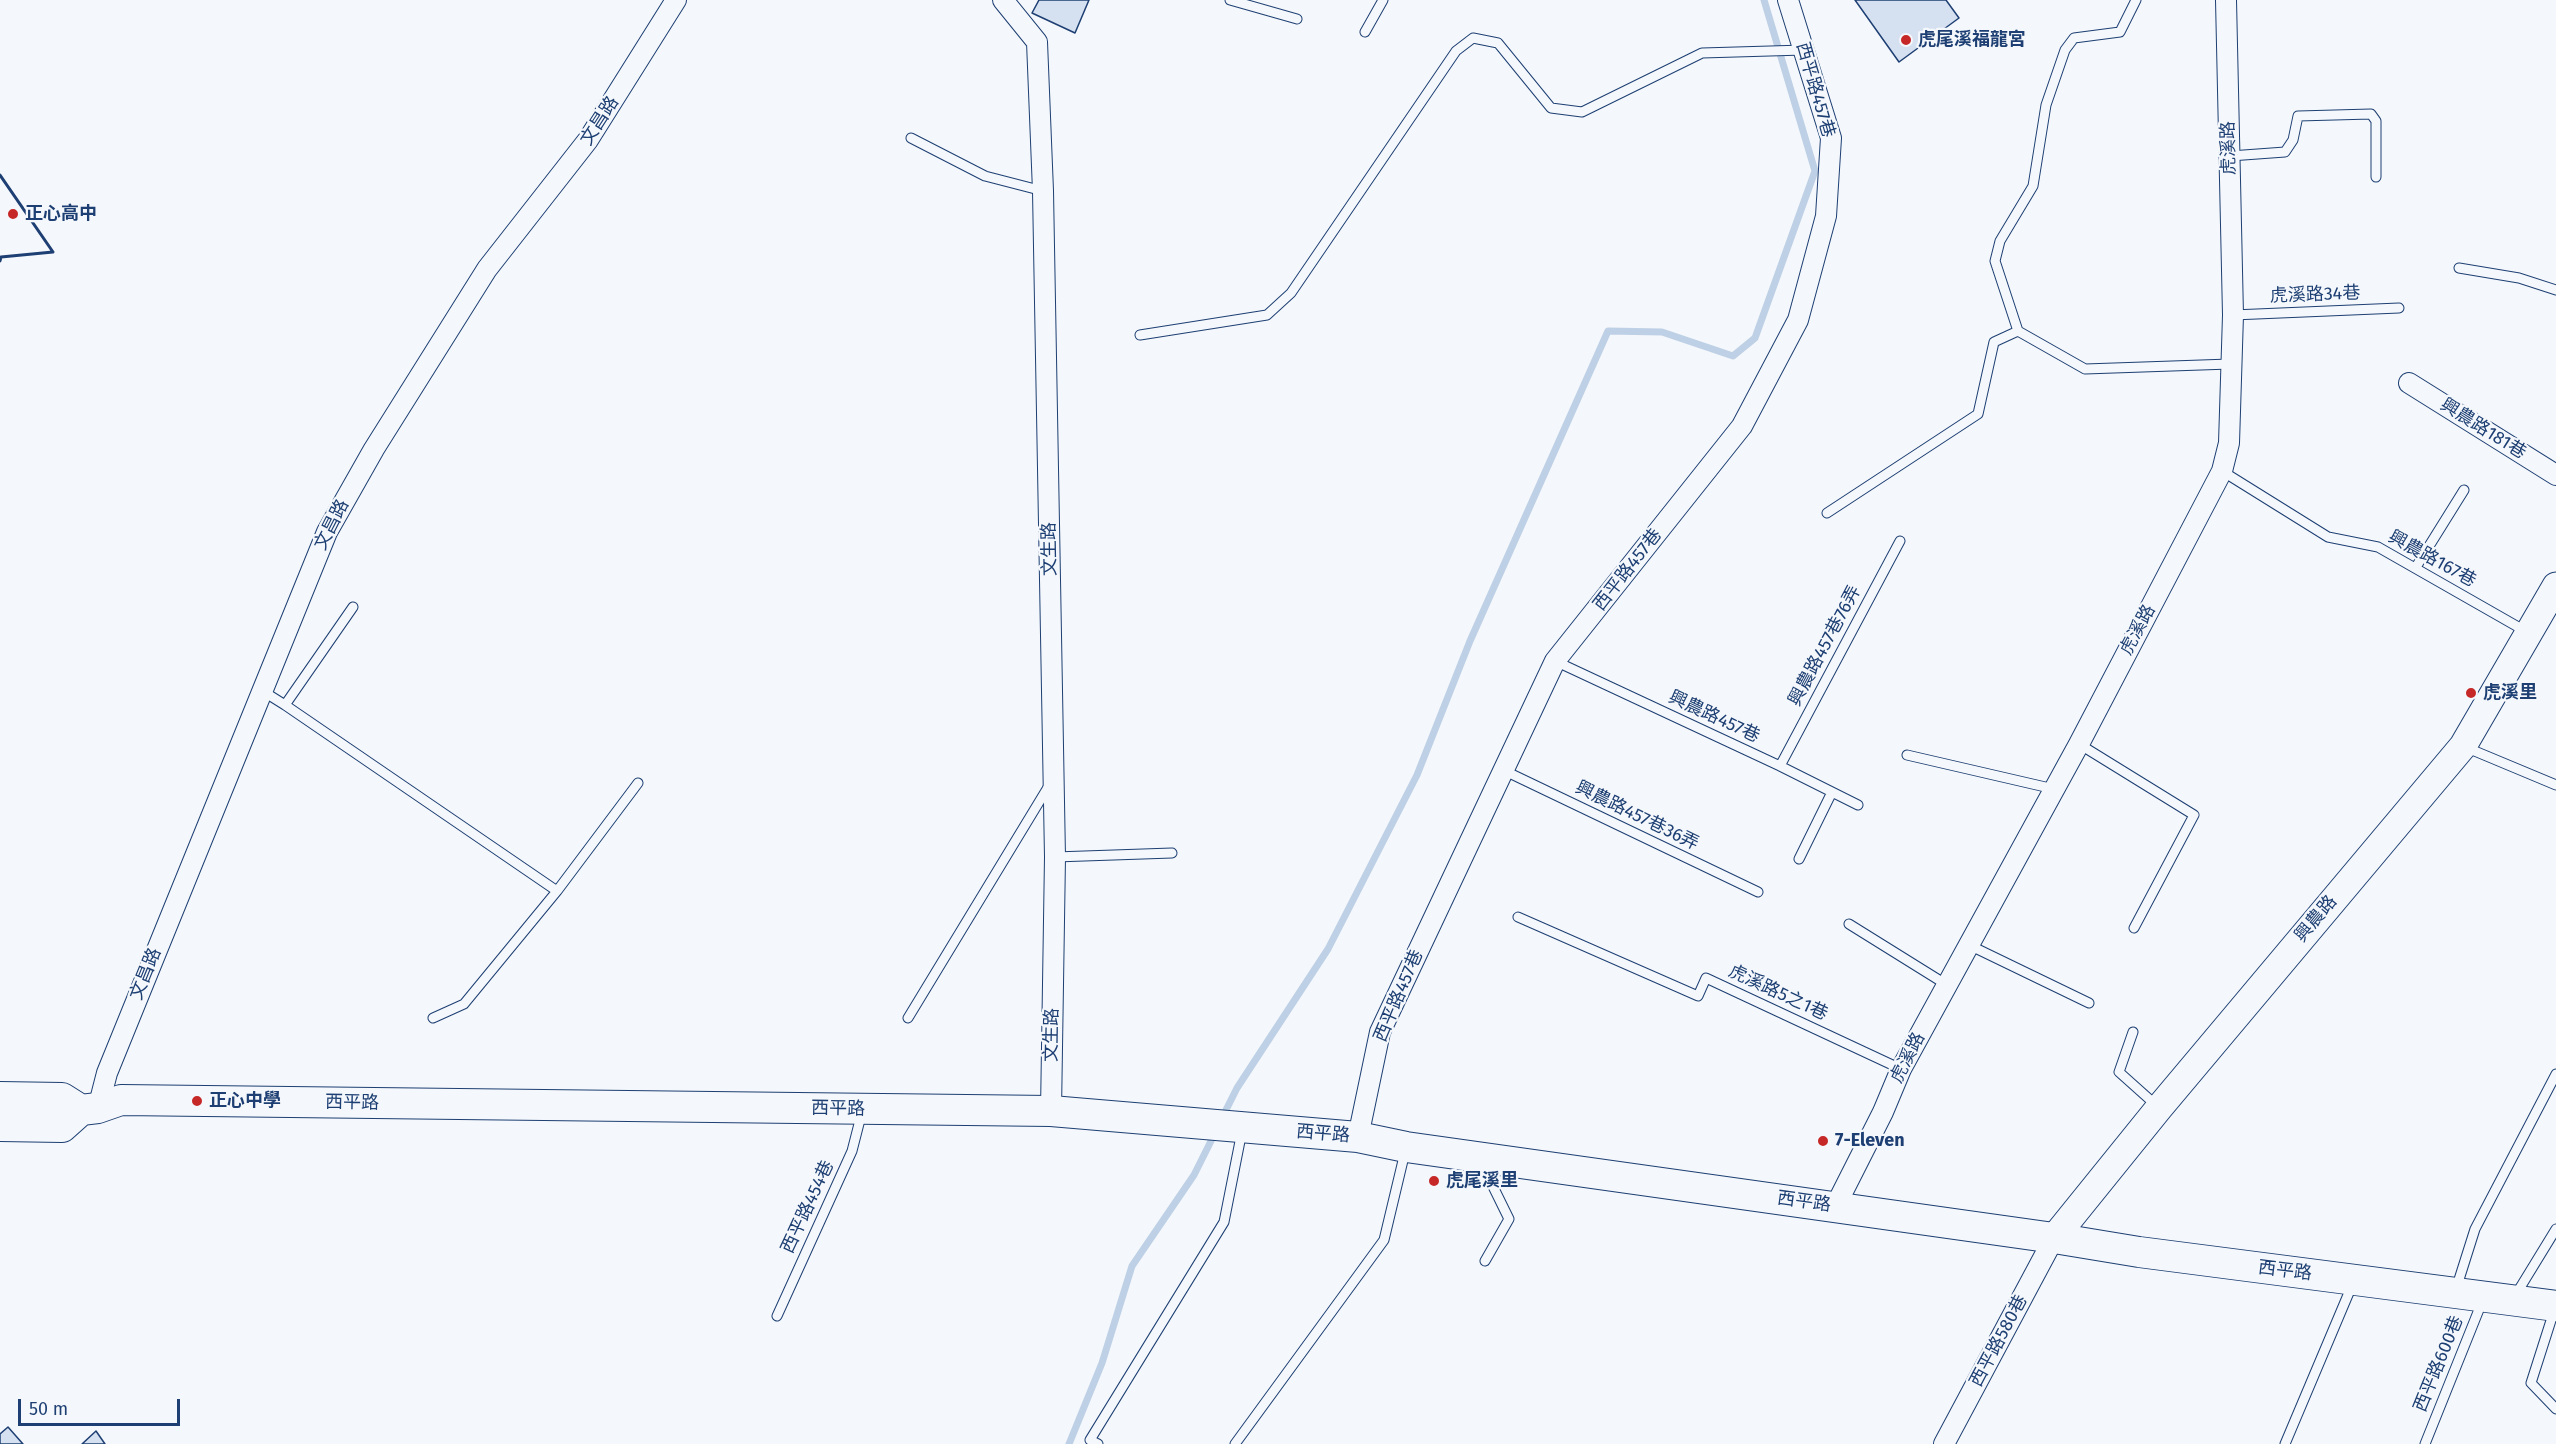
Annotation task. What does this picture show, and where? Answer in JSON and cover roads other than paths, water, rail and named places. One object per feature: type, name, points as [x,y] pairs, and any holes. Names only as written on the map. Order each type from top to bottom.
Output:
[{"type":"main road","points":[[0,1096],[62,1098],[89,1109]]},
{"type":"main road","name":"西平路","points":[[0,1126],[62,1127],[89,1109],[121,1100],[1051,1111],[1358,1137],[1406,1148],[2054,1238],[2139,1252],[2556,1306]]},
{"type":"street","name":"文昌路","points":[[89,1109],[106,1073],[327,532],[374,449],[487,270],[588,140],[676,0]]},
{"type":"street","name":"文生路","points":[[1003,0],[1037,42],[1043,191],[1054,777],[1051,1111]]},
{"type":"street","name":"西平路457巷","points":[[1358,1137],[1380,1032],[1555,661],[1742,426],[1798,320],[1826,216],[1831,138],[1788,0]]},
{"type":"street","name":"虎溪路","points":[[1835,1207],[1883,1112],[1901,1070],[2079,744],[2222,471],[2229,443],[2233,315],[2226,0]]},
{"type":"street","name":"興農路181巷","points":[[2409,383],[2556,475]]},
{"type":"street","name":"興農路","points":[[2054,1238],[2159,1108],[2463,746],[2550,602]]},
{"type":"street","name":"西平路580巷","points":[[1944,1444],[2054,1238]]},
{"type":"lane","points":[[1230,0],[1297,19]]},
{"type":"lane","points":[[1365,32],[1383,0]]},
{"type":"lane","points":[[2136,0],[2120,32],[2074,38],[2065,50],[2046,105],[2033,186],[2000,241],[1995,261],[2018,331],[2085,369],[2230,364]]},
{"type":"lane","points":[[1140,335],[1267,315],[1291,293],[1456,51],[1473,38],[1498,43],[1551,108],[1582,112],[1702,53],[1804,50]]},
{"type":"lane","points":[[2230,156],[2285,152],[2293,140],[2298,116],[2371,114],[2376,121],[2376,177]]},
{"type":"lane","points":[[912,138],[985,176],[1043,191]]},
{"type":"lane","points":[[2459,268],[2519,278],[2556,290]]},
{"type":"lane","name":"虎溪路34巷","points":[[2233,315],[2399,308]]},
{"type":"lane","points":[[1827,513],[1978,414],[1994,342],[2018,331]]},
{"type":"lane","name":"興農路167巷","points":[[2222,471],[2328,537],[2378,547],[2530,633]]},
{"type":"lane","points":[[2416,567],[2464,490]]},
{"type":"lane","name":"興農路457巷76弄","points":[[1780,766],[1900,541]]},
{"type":"lane","points":[[285,705],[353,607]]},
{"type":"lane","name":"興農路457巷","points":[[1555,661],[1858,805]]},
{"type":"lane","points":[[261,690],[557,891]]},
{"type":"lane","points":[[2079,744],[2194,815],[2134,928]]},
{"type":"lane","points":[[2463,746],[2556,785]]},
{"type":"lane","points":[[1907,755],[2054,789]]},
{"type":"lane","name":"興農路457巷36弄","points":[[1502,770],[1758,892]]},
{"type":"lane","points":[[908,1018],[1054,777]]},
{"type":"lane","points":[[433,1018],[464,1004],[557,891],[638,783]]},
{"type":"lane","points":[[1798,859],[1832,792]]},
{"type":"lane","points":[[1055,857],[1172,853]]},
{"type":"lane","name":"虎溪路5之1巷","points":[[1518,917],[1698,996],[1706,978],[1901,1070]]},
{"type":"lane","points":[[1849,924],[1947,986]]},
{"type":"lane","points":[[1969,945],[2089,1003]]},
{"type":"lane","points":[[2133,1032],[2119,1072],[2159,1108]]},
{"type":"lane","points":[[2454,1293],[2475,1230],[2556,1074]]},
{"type":"lane","name":"西平路454巷","points":[[777,1316],[852,1152],[862,1109]]},
{"type":"lane","points":[[1092,1443],[1224,1222],[1243,1126]]},
{"type":"lane","points":[[1235,1444],[1384,1240],[1406,1148]]},
{"type":"lane","points":[[1479,1158],[1509,1219],[1485,1261]]},
{"type":"lane","name":"西平路600巷","points":[[2425,1444],[2498,1299],[2556,1229]]},
{"type":"lane","points":[[2285,1444],[2354,1280]]},
{"type":"lane","points":[[2556,1306],[2531,1383],[2556,1409]]},
{"type":"waterway","points":[[1222,1118],[1237,1088],[1328,949],[1417,775],[1470,641],[1608,331],[1662,332],[1733,356],[1755,338],[1815,171],[1764,0]]},
{"type":"waterway","points":[[1069,1444],[1102,1363],[1132,1266],[1194,1175],[1215,1133]]},
{"type":"place","name":"虎尾溪福龍宮","points":[[1906,40]]},
{"type":"place","name":"正心高中","points":[[13,214]]},
{"type":"place","name":"虎溪里","points":[[2471,693]]},
{"type":"place","name":"正心中學","points":[[197,1101]]},
{"type":"place","name":"7-Eleven","points":[[1823,1141]]},
{"type":"place","name":"虎尾溪里","points":[[1434,1181]]}]
